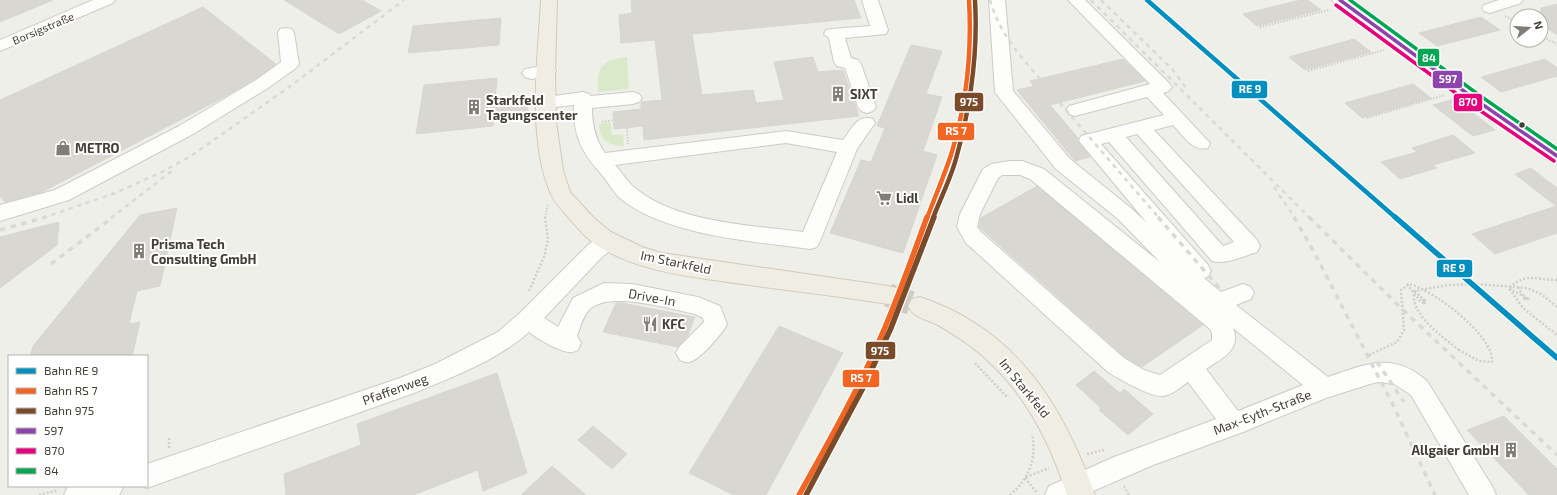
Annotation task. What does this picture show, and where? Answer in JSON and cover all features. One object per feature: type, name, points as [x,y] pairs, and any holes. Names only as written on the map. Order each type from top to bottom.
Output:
[{"type":"main road","name":"Im Starkfeld","points":[[549,0],[539,72],[546,102],[551,157],[561,193],[584,222],[608,241],[628,251],[662,262],[760,278],[888,295]]},
{"type":"main road","name":"Im Starkfeld","points":[[920,306],[952,322],[975,336],[1012,368],[1052,422],[1072,491]]},
{"type":"street","name":"Borsigstraße","points":[[0,46],[107,0]]},
{"type":"street","points":[[583,95],[585,135],[590,147],[628,194],[647,207],[668,216],[720,228],[810,241],[848,148],[867,115],[852,64],[843,62],[834,34],[880,30],[870,0]]},
{"type":"street","points":[[998,0],[1004,92],[1063,164],[1125,214],[1184,273],[1228,298]]},
{"type":"street","points":[[1075,110],[1163,87],[1076,0]]},
{"type":"street","points":[[1490,8],[1515,0]]},
{"type":"street","points":[[1338,4],[1557,156]]},
{"type":"street","points":[[0,213],[62,195],[186,130],[262,84],[290,64],[286,33]]},
{"type":"street","points":[[1150,90],[1201,143]]},
{"type":"street","points":[[546,102],[583,95],[633,98]]},
{"type":"street","points":[[1176,118],[1088,141],[1193,263],[1324,388]]},
{"type":"street","points":[[1141,127],[1250,246],[1193,263]]},
{"type":"street","points":[[1113,135],[1219,255]]},
{"type":"street","points":[[599,160],[786,137],[848,148]]},
{"type":"street","points":[[1010,168],[1022,168],[1037,174],[1218,322],[1223,329],[1225,336],[1223,345],[1191,367],[1163,386],[1137,378],[1116,366],[973,237],[968,227],[970,214],[990,174],[998,169],[1010,168]]},
{"type":"street","name":"Pfaffenweg","points":[[148,476],[312,419],[443,371],[506,339],[529,320],[596,250],[608,241]]},
{"type":"street","name":"Drive-In","points":[[529,320],[543,331],[566,342],[581,304],[604,292],[632,293],[698,306],[712,312],[716,324],[688,353]]},
{"type":"street","points":[[1191,367],[1234,424]]},
{"type":"street","name":"Max-Eyth-Straße","points":[[1072,491],[1324,388],[1377,372],[1398,374],[1409,379],[1419,388],[1483,495]]},
{"type":"street","points":[[77,495],[107,487]]},
{"type":"path","points":[[1260,27],[1338,4]]},
{"type":"path","points":[[1308,71],[1390,49]]},
{"type":"path","points":[[1367,118],[1463,90]]},
{"type":"path","points":[[526,294],[544,257],[548,240],[545,218],[548,204]]},
{"type":"path","points":[[1509,288],[1517,280],[1531,277],[1556,280]]},
{"type":"path","points":[[1368,355],[1397,342],[1404,330],[1401,290],[1408,284],[1416,284],[1455,311],[1469,324],[1486,342],[1493,355],[1492,362],[1479,361],[1459,350],[1440,334],[1425,320],[1412,302],[1415,291]]},
{"type":"path","points":[[1408,284],[1421,302],[1424,303],[1425,302],[1422,300],[1424,302],[1425,302],[1426,301],[1415,291]]},
{"type":"path","points":[[1415,291],[1448,285],[1476,284],[1528,288],[1541,294],[1557,307]]},
{"type":"path","points":[[1509,288],[1526,297],[1528,298],[1528,299],[1524,298],[1524,297],[1526,296],[1528,298],[1528,299],[1525,299],[1524,298],[1521,292],[1518,287]]},
{"type":"path","points":[[1509,288],[1512,296],[1538,321],[1557,335]]},
{"type":"path","points":[[970,358],[1010,400]]},
{"type":"path","points":[[1010,495],[1025,478],[1034,461],[1035,443],[1031,432]]},
{"type":"path","points":[[1025,478],[1038,495]]},
{"type":"green space","points":[[627,57],[629,89],[598,92],[598,76],[602,66],[612,60]]},
{"type":"green space","points":[[611,122],[612,135],[623,134],[624,146],[613,145],[603,138],[599,129],[599,124]]},
{"type":"building","points":[[0,0],[53,0],[0,22]]},
{"type":"building","points":[[284,0],[362,0],[381,11],[339,34]]},
{"type":"building","points":[[631,0],[854,0],[861,18],[692,34],[702,95],[753,90],[756,103],[784,100],[774,62],[813,57],[818,72],[843,70],[859,116],[644,140],[643,126],[614,129],[613,112],[641,109],[641,102],[662,100],[655,40],[621,43],[619,15],[632,13]]},
{"type":"building","points":[[1301,0],[1308,0],[1321,10],[1257,26],[1243,14]]},
{"type":"building","points":[[1557,4],[1557,35],[1549,30],[1549,8],[1541,8]]},
{"type":"building","name":"METRO","points":[[203,7],[276,64],[255,79],[224,97],[42,192],[5,202],[0,196],[0,100]]},
{"type":"building","points":[[1481,17],[1500,30],[1437,46],[1419,33]]},
{"type":"building","points":[[501,18],[499,45],[408,53],[413,26]]},
{"type":"building","points":[[1354,39],[1371,52],[1305,70],[1289,57]]},
{"type":"building","name":"Lidl","points":[[911,45],[942,51],[926,94],[942,97],[923,151],[937,155],[903,253],[830,233],[861,160],[871,162],[885,128],[877,126]]},
{"type":"building","points":[[1123,59],[1145,81],[1050,105],[1078,138],[1078,142],[1090,157],[1075,161],[1017,90],[1034,86],[1030,81]]},
{"type":"building","points":[[1545,59],[1557,68],[1557,76],[1501,92],[1481,77]]},
{"type":"building","name":"Starkfeld Tagungscenter","points":[[497,78],[495,100],[528,97],[527,114],[494,117],[493,126],[416,134],[424,85]]},
{"type":"building","points":[[1413,84],[1431,98],[1362,118],[1345,103]]},
{"type":"building","points":[[1455,99],[1495,130],[1473,136],[1433,105]]},
{"type":"building","points":[[1453,135],[1475,153],[1433,165],[1437,168],[1400,179],[1381,162],[1417,152],[1412,148]]},
{"type":"building","points":[[1531,168],[1557,188],[1557,233],[1495,254],[1472,234],[1556,206],[1515,174]]},
{"type":"building","points":[[1037,186],[1203,325],[1142,367],[1125,357],[979,227],[981,218]]},
{"type":"building","name":"Prisma Tech Consulting GmbH","points":[[177,208],[160,286],[137,291],[129,324],[140,322],[132,355],[30,355],[33,346],[140,215]]},
{"type":"building","points":[[59,222],[57,245],[0,288],[0,237]]},
{"type":"building","name":"KFC","points":[[616,303],[695,317],[688,335],[678,347],[603,332]]},
{"type":"building","points":[[779,326],[843,353],[766,495],[734,495],[689,473]]},
{"type":"building","points":[[1094,371],[1120,393],[1124,389],[1153,414],[1128,435],[1099,410],[1101,408],[1076,385]]},
{"type":"building","points":[[497,373],[527,473],[483,491],[478,470],[413,495],[286,495],[284,474],[361,445],[357,424]]},
{"type":"building","name":"Allgaier GmbH","points":[[1504,416],[1557,469],[1557,495],[1529,495],[1467,430]]},
{"type":"building","points":[[593,426],[627,454],[612,469],[578,440]]},
{"type":"building","points":[[552,466],[586,495],[521,495]]},
{"type":"tunnel","points":[[888,295],[920,306]]},
{"type":"railway","points":[[45,217],[115,193],[160,173],[191,156],[292,85],[404,0]]},
{"type":"railway","points":[[990,0],[1004,33],[1017,52],[1040,79]]},
{"type":"railway","points":[[1091,0],[1310,218]]},
{"type":"railway","points":[[1101,0],[1172,69],[1187,89]]},
{"type":"railway","points":[[1060,103],[1159,218]]},
{"type":"railway","points":[[111,218],[173,170]]},
{"type":"railway","points":[[1274,187],[1295,218]]},
{"type":"railway","points":[[0,230],[45,217]]},
{"type":"railway","points":[[51,264],[113,217]]},
{"type":"railway","points":[[1158,217],[1221,290]]},
{"type":"railway","points":[[1294,217],[1314,252],[1394,407],[1435,495]]},
{"type":"railway","points":[[1309,217],[1402,309],[1557,455]]},
{"type":"railway","points":[[1377,362],[1404,402]]},
{"type":"transit line","points":[[799,495],[824,451],[859,383],[886,325],[951,154],[966,88],[970,19],[969,0]]},
{"type":"transit line","points":[[1147,0],[1557,358]]},
{"type":"transit line","name":"597","points":[[1340,0],[1476,100],[1557,156]]},
{"type":"transit line","name":"84","points":[[1350,0],[1479,95],[1557,149]]},
{"type":"transit line","name":"870","points":[[1336,5],[1472,105],[1554,161]]},
{"type":"rail line","name":"975","points":[[806,495],[864,386],[891,328],[957,156],[972,89],[976,19],[975,0]]},
{"type":"place","name":"SIXT","points":[[838,94]]},
{"type":"place","name":"Starkfeld Tagungscenter","points":[[474,107]]},
{"type":"place","name":"METRO","points":[[63,148]]},
{"type":"place","name":"Lidl","points":[[884,198]]},
{"type":"place","name":"Prisma Tech Consulting GmbH","points":[[139,251]]},
{"type":"place","name":"KFC","points":[[650,324]]},
{"type":"place","name":"Allgaier GmbH","points":[[1511,450]]}]
